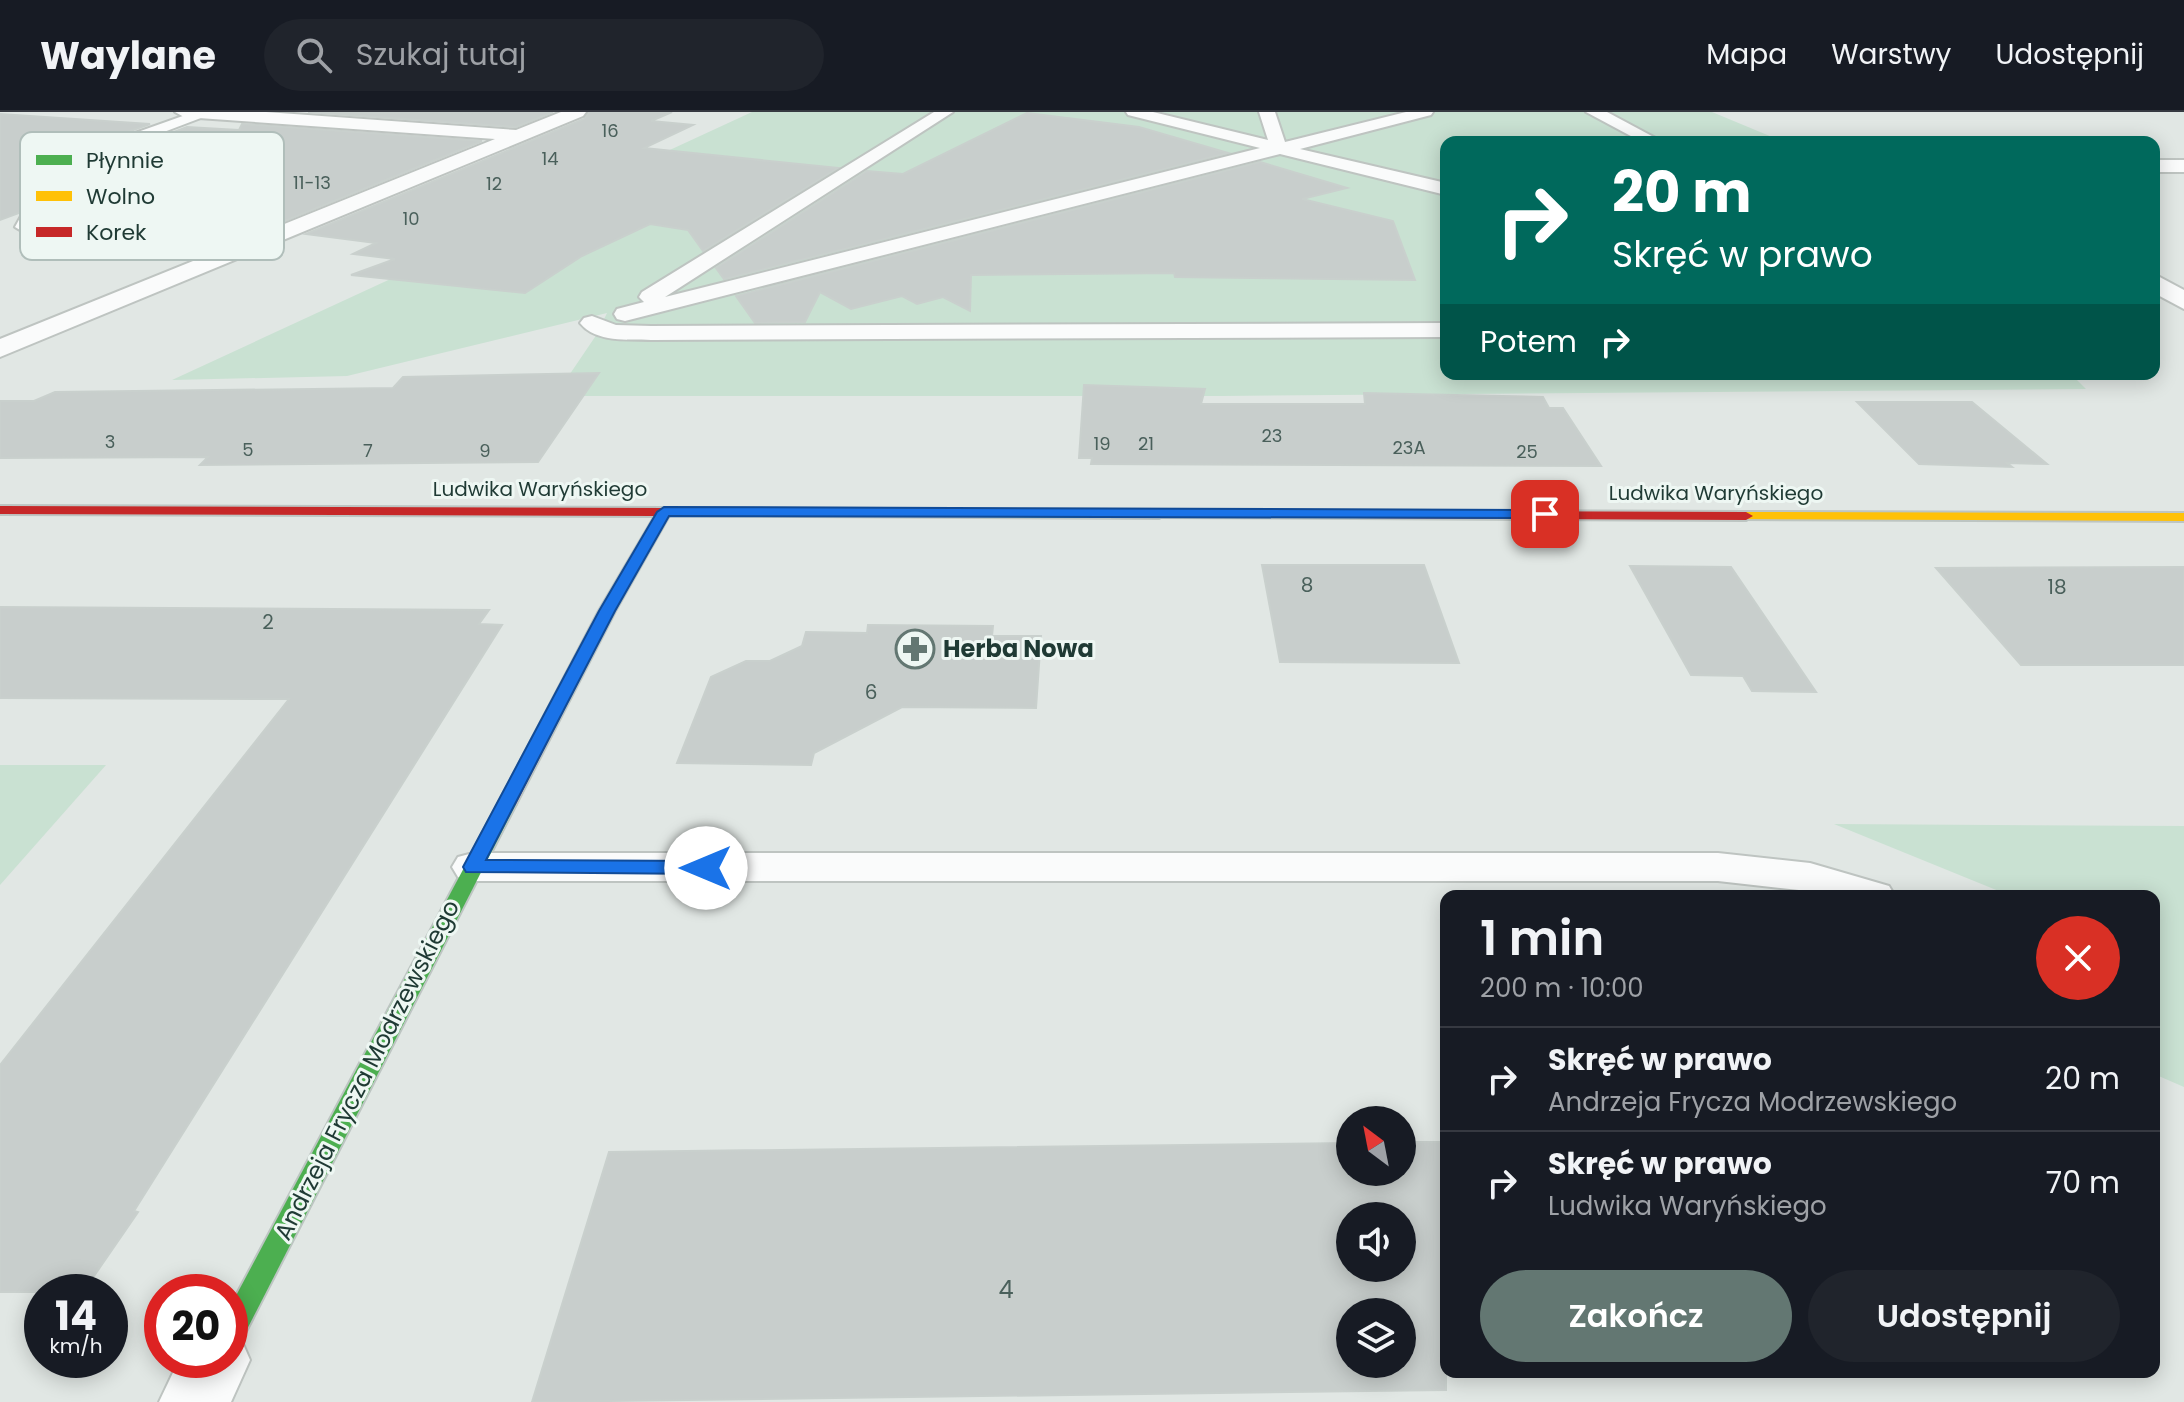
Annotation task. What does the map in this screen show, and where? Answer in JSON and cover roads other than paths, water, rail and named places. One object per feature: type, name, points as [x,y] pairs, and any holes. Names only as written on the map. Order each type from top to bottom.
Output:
[{"type":"street","points":[[184,112],[520,135]]},
{"type":"street","points":[[284,234],[577,112]]},
{"type":"street","points":[[2160,166],[2184,166]]},
{"type":"street","points":[[0,349],[220,260]]},
{"type":"street","points":[[2160,286],[2184,301]]},
{"type":"street","name":"Ludwika Waryńskiego","points":[[0,510],[2184,517]]},
{"type":"street","name":"Andrzeja Frycza Modrzewskiego","points":[[248,1299],[607,611],[664,512]]},
{"type":"street","points":[[194,1402],[207,1378]]},
{"type":"lane","points":[[945,112],[773,217],[625,314],[1425,112]]},
{"type":"lane","points":[[1134,112],[1440,188]]},
{"type":"lane","points":[[1267,112],[1279,148]]},
{"type":"lane","points":[[1594,112],[1643,136]]},
{"type":"lane","points":[[153,132],[206,113]]},
{"type":"lane","points":[[592,323],[612,332],[651,333],[1440,330]]},
{"type":"lane","points":[[473,867],[1718,867],[1810,877],[1854,890]]},
{"type":"place","name":"Herba Nowa","points":[[915,649]]}]
